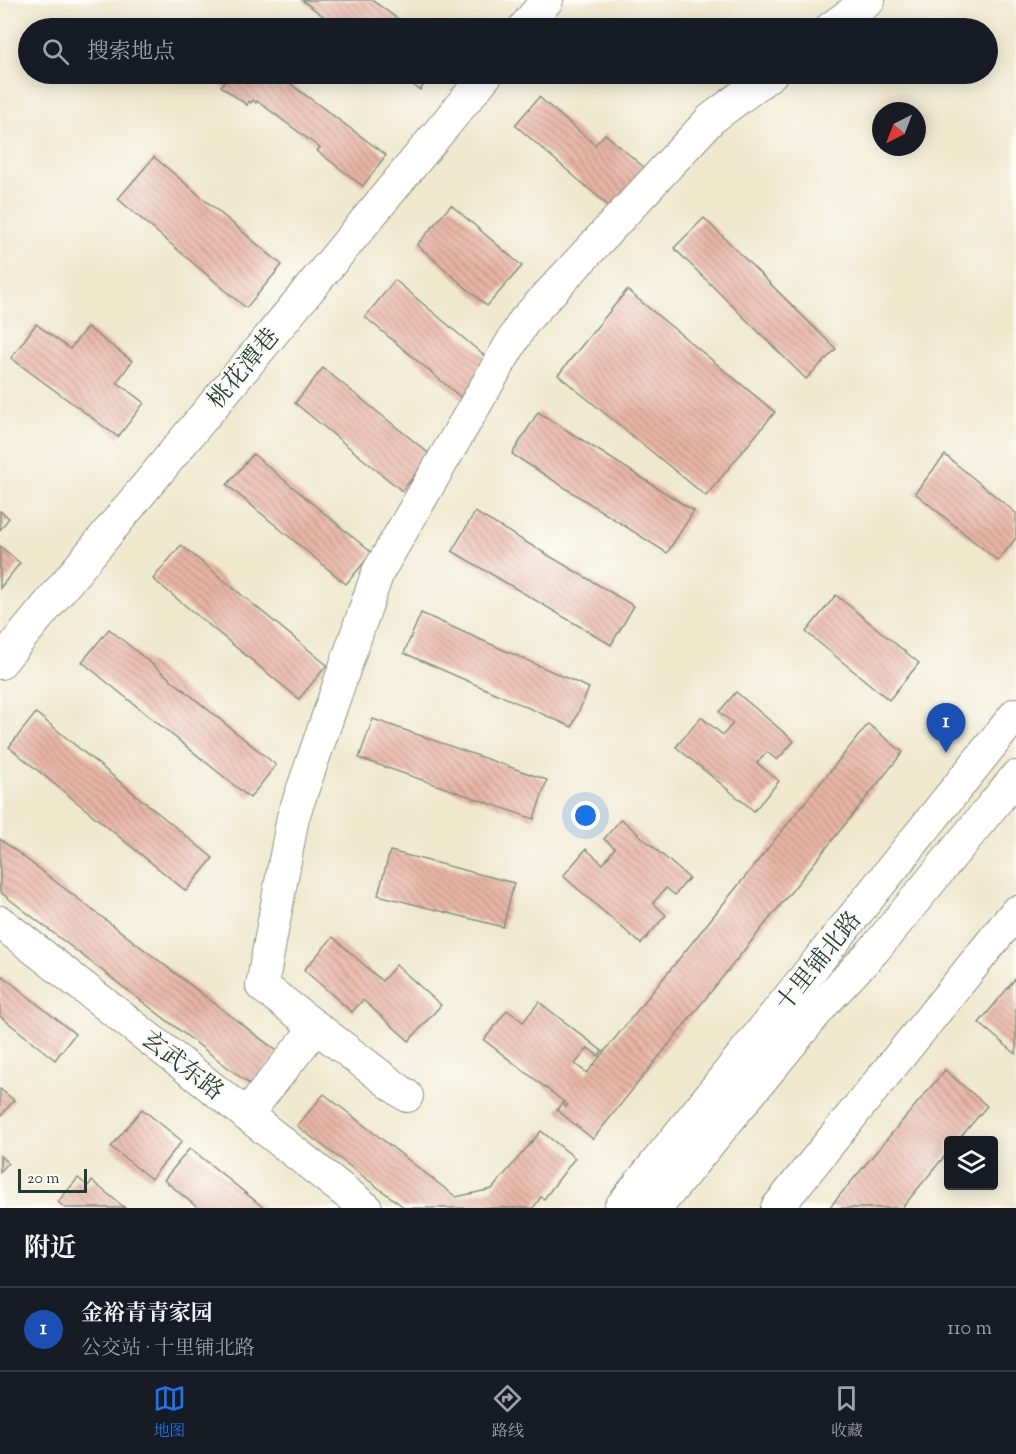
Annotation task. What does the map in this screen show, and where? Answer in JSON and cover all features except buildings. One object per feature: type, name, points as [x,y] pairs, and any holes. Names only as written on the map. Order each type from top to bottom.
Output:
[{"type":"street","points":[[533,18],[548,0]]},
{"type":"street","points":[[845,18],[869,0]]},
{"type":"street","name":"桃花潭巷","points":[[0,663],[479,84]]},
{"type":"street","points":[[407,1096],[262,986],[293,816],[378,572],[524,321],[711,119],[758,84]]},
{"type":"street","name":"十里铺北路","points":[[620,1208],[1016,714]]},
{"type":"street","name":"十里铺北路","points":[[656,1208],[825,1002],[874,950],[1016,777]]},
{"type":"street","points":[[777,1208],[1016,912]]},
{"type":"street","name":"玄武东路","points":[[0,922],[366,1208]]},
{"type":"street","points":[[246,1115],[316,1027]]},
{"type":"place","name":"金裕青青家园","points":[[946,753]]}]
